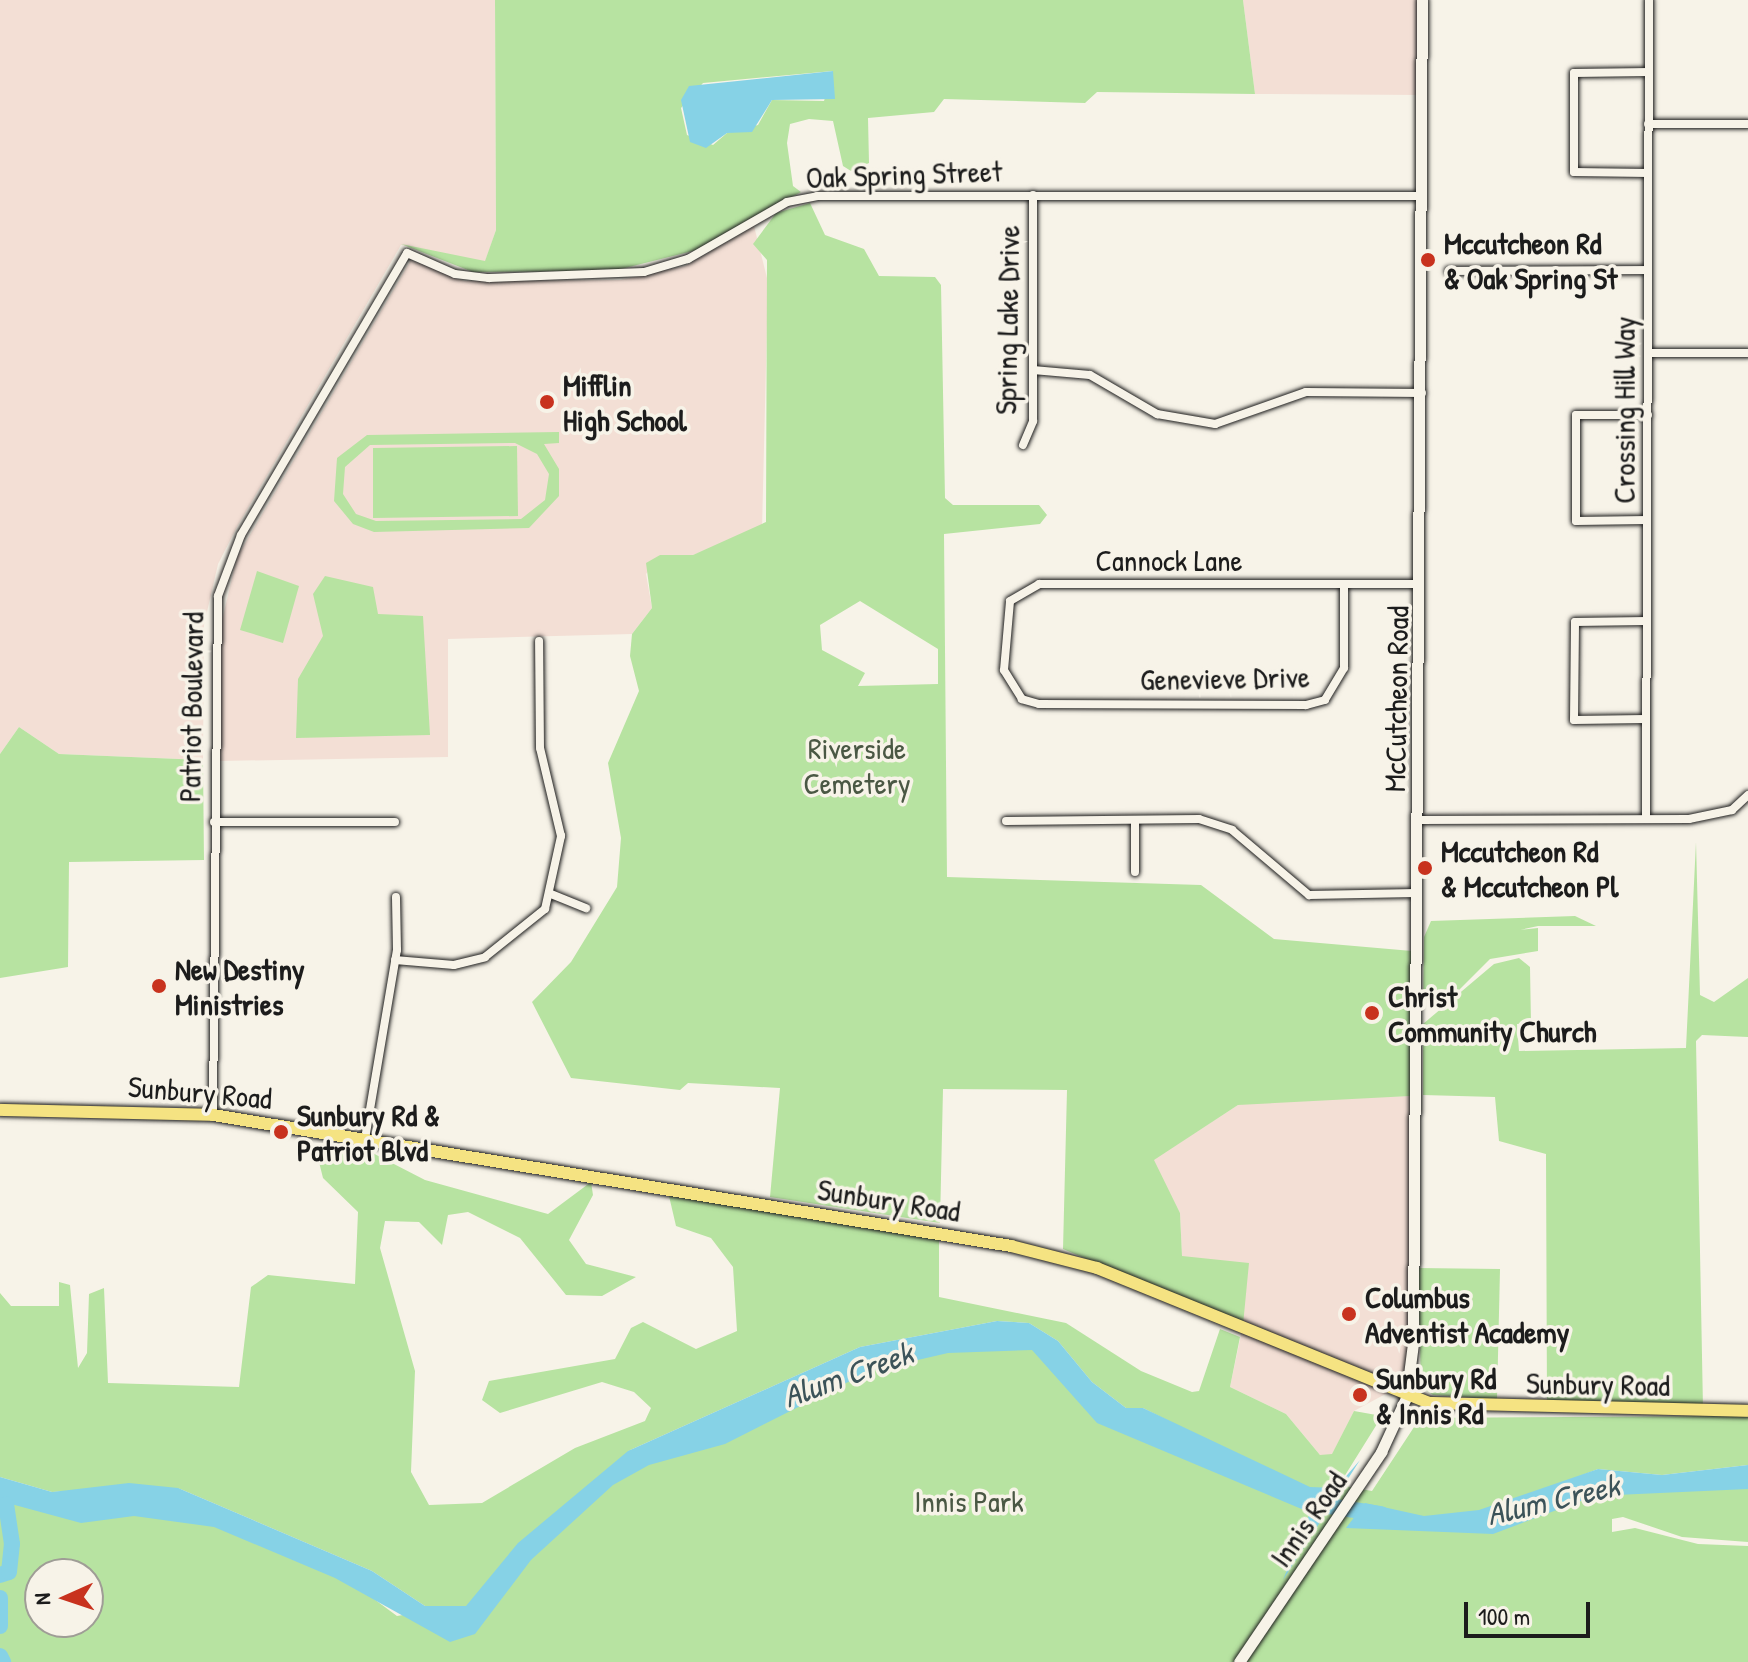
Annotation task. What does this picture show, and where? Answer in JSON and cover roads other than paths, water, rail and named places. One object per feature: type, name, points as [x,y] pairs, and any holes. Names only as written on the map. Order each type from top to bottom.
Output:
[{"type":"main road","name":"McCutcheon Road","points":[[1406,1398],[1415,1260],[1422,0]]},
{"type":"main road","name":"Sunbury Road","points":[[0,1110],[213,1115],[1063,1257],[1406,1398],[1503,1409],[1748,1411]]},
{"type":"main road","name":"Innis Road","points":[[1239,1662],[1381,1452],[1406,1398]]},
{"type":"street","name":"Crossing Hill Way","points":[[1646,819],[1649,0]]},
{"type":"street","points":[[1648,173],[1574,172],[1574,73],[1649,72]]},
{"type":"street","points":[[1648,124],[1748,124]]},
{"type":"street","name":"Spring Lake Drive","points":[[1023,445],[1033,421],[1033,195]]},
{"type":"street","name":"Oak Spring Street","points":[[407,253],[455,274],[489,278],[644,272],[688,259],[787,202],[817,196],[1423,196]]},
{"type":"street","name":"Patriot Boulevard","points":[[213,1115],[218,596],[241,535],[407,253]]},
{"type":"street","points":[[1449,271],[1648,270]]},
{"type":"street","points":[[1648,353],[1748,353]]},
{"type":"street","points":[[1033,370],[1090,375],[1157,414],[1215,424],[1306,392],[1422,393]]},
{"type":"street","points":[[1647,520],[1576,521],[1576,415],[1648,415]]},
{"type":"street","name":"Cannock Lane","points":[[1010,686],[1005,617],[1010,601],[1039,584],[1421,584]]},
{"type":"street","name":"Genevieve Drive","points":[[1010,686],[1039,704],[1325,700],[1344,668],[1344,584]]},
{"type":"street","points":[[1645,719],[1574,720],[1575,622],[1646,621]]},
{"type":"street","points":[[395,960],[454,965],[485,957],[511,944],[551,894],[561,836],[540,748],[539,641]]},
{"type":"street","points":[[1419,820],[1711,817],[1748,795]]},
{"type":"street","points":[[1006,821],[1199,819],[1232,830],[1309,895],[1416,893]]},
{"type":"street","points":[[1135,820],[1135,872]]},
{"type":"street","points":[[214,822],[395,822]]},
{"type":"street","points":[[551,894],[586,908]]},
{"type":"street","points":[[365,1139],[395,960],[396,897]]},
{"type":"water","points":[[833,71],[835,99],[772,100],[752,132],[727,133],[706,148],[690,142],[681,100],[689,86]]},
{"type":"water","points":[[997,1321],[1029,1323],[1058,1341],[1092,1382],[1126,1408],[1143,1408],[1310,1487],[1336,1488],[1360,1460],[1283,1580],[1309,1515],[1304,1510],[1097,1423],[1032,1350],[948,1353],[870,1371],[725,1444],[649,1465],[613,1485],[531,1560],[475,1634],[450,1642],[335,1578],[214,1527],[134,1516],[81,1523],[0,1501],[0,1477],[52,1492],[129,1483],[178,1488],[372,1571],[425,1606],[466,1606],[518,1543],[628,1451],[860,1347]]},
{"type":"water","points":[[1748,1465],[1748,1489],[1594,1496],[1493,1534],[1346,1528],[1365,1503],[1424,1516],[1479,1510],[1598,1469],[1662,1475]]},
{"type":"waterway","name":"Alum Creek","points":[[1309,1503],[1381,1514]]},
{"type":"waterway","points":[[0,1575],[9,1572],[12,1544],[6,1504]]},
{"type":"waterway","points":[[0,1598],[0,1626]]},
{"type":"waterway","points":[[0,1656],[3,1662]]},
{"type":"place","name":"Mccutcheon Rd & Oak Spring St","points":[[1428,260]]},
{"type":"place","name":"Mifflin High School","points":[[547,402]]},
{"type":"place","name":"Mccutcheon Rd & Mccutcheon Pl","points":[[1425,868]]},
{"type":"place","name":"New Destiny Ministries","points":[[159,986]]},
{"type":"place","name":"Christ Community Church","points":[[1372,1013]]},
{"type":"place","name":"Sunbury Rd & Patriot Blvd","points":[[281,1132]]},
{"type":"place","name":"Columbus Adventist Academy","points":[[1349,1314]]},
{"type":"place","name":"Sunbury Rd & Innis Rd","points":[[1360,1395]]},
{"type":"park label","name":"Riverside Cemetery","points":[[857,765]]},
{"type":"park label","name":"Innis Park","points":[[969,1501]]}]
